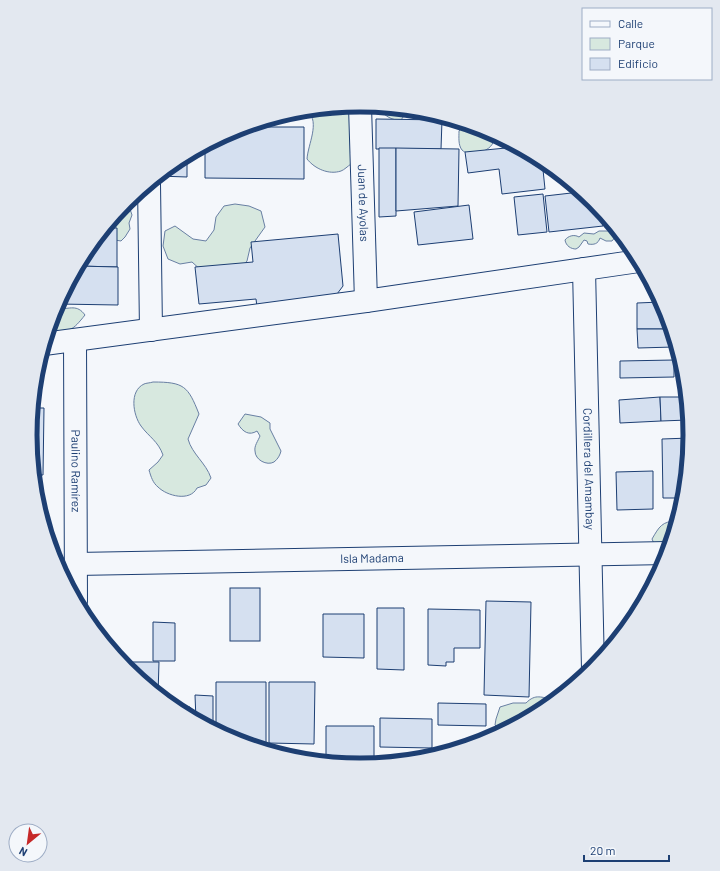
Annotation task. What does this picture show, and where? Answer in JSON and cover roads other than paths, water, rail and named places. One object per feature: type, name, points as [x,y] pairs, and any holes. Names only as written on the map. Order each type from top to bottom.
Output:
[{"type":"street","name":"Juan de Ayolas","points":[[360,112],[366,301]]},
{"type":"street","points":[[149,191],[151,330]]},
{"type":"street","points":[[51,343],[366,301],[633,262]]},
{"type":"street","name":"Cordillera del Amambay","points":[[584,269],[594,658]]},
{"type":"street","name":"Paulino Ramírez","points":[[75,340],[76,589]]},
{"type":"street","name":"Isla Madama","points":[[76,564],[660,553]]}]
